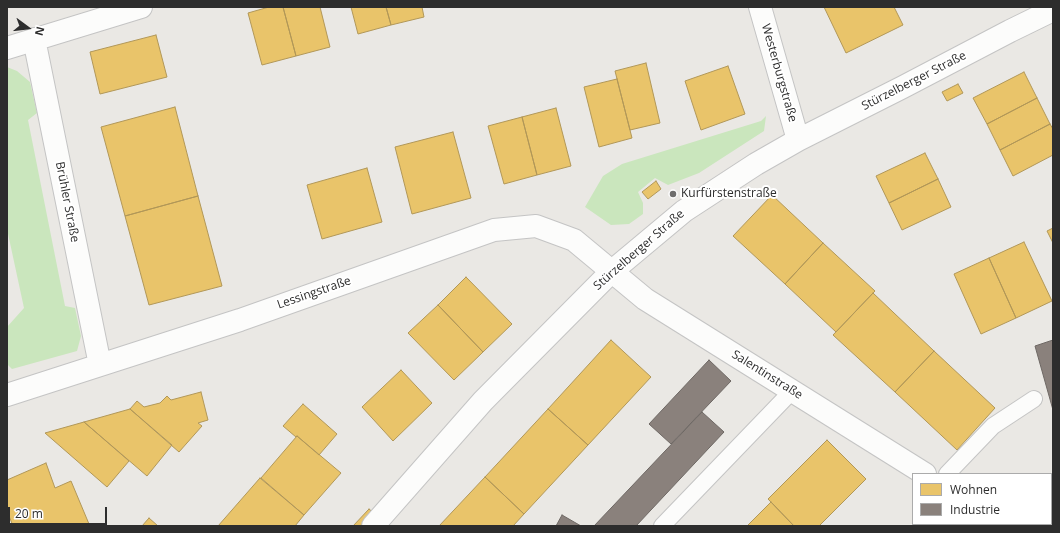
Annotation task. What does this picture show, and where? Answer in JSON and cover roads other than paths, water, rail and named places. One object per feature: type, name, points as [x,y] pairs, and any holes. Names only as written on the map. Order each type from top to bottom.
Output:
[{"type":"street","points":[[7,48],[141,7]]},
{"type":"street","name":"Westerburgstraße","points":[[760,7],[798,140]]},
{"type":"street","name":"Stürzelberger Straße","points":[[373,526],[483,401],[611,272],[684,211],[756,164],[798,140],[1053,10]]},
{"type":"street","name":"Brühler Straße","points":[[34,39],[100,365]]},
{"type":"street","name":"Lessingstraße","points":[[7,395],[240,320],[494,230],[536,226],[574,240],[611,272]]},
{"type":"street","name":"Salentinstraße","points":[[611,272],[645,299],[923,473]]},
{"type":"lane","points":[[662,526],[792,391]]},
{"type":"lane","points":[[948,473],[993,426],[1034,399]]},
{"type":"place","name":"Kurfürstenstraße","points":[[673,194]]}]
